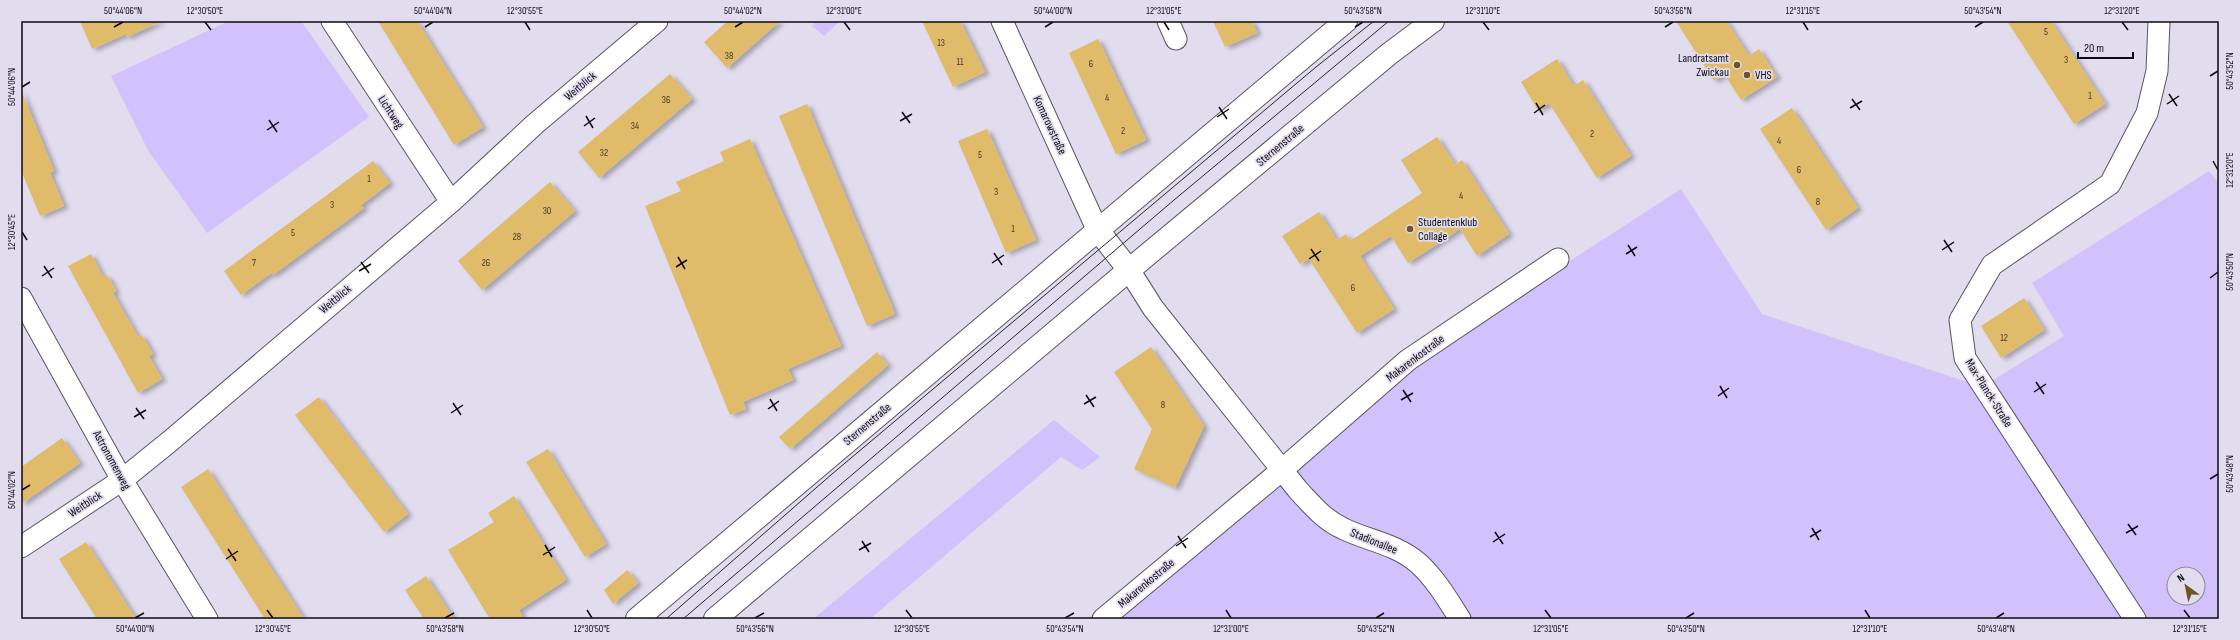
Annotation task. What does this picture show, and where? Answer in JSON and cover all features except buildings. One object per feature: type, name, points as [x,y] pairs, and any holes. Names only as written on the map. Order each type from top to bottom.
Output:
[{"type":"street","name":"Lichtweg","points":[[332,21],[450,202]]},
{"type":"street","name":"Weitblick","points":[[21,547],[122,480],[450,202],[535,124],[657,21]]},
{"type":"street","name":"Komarowstraße","points":[[1002,21],[1097,229]]},
{"type":"street","name":"Sternenstraße","points":[[638,619],[1097,229],[1346,21]]},
{"type":"street","name":"Sternenstraße","points":[[715,619],[1128,270],[1383,59],[1433,21]]},
{"type":"street","name":"Max-Planck-Straße","points":[[2135,619],[1965,358],[1960,320],[1992,264],[2110,184],[2147,113],[2157,71],[2159,21]]},
{"type":"street","points":[[1097,229],[1128,270],[1153,308],[1282,470]]},
{"type":"street","name":"Makarenkostraße","points":[[1103,619],[1282,470],[1408,360],[1558,259]]},
{"type":"street","name":"Astronomenweg","points":[[21,298],[122,480],[207,619]]},
{"type":"street","name":"Stadionallee","points":[[1282,470],[1323,517],[1344,529],[1391,546],[1418,563],[1445,596],[1460,619]]},
{"type":"shaded area","points":[[229,21],[301,21],[369,117],[207,233],[149,152],[111,76]]},
{"type":"shaded area","points":[[817,21],[840,21],[824,36],[812,26]]},
{"type":"shaded area","points":[[2209,171],[2219,184],[2219,619],[1118,619],[1431,351],[1681,189],[1762,314],[1982,387],[2064,336],[2032,283]]},
{"type":"shaded area","points":[[1054,420],[1100,457],[1082,470],[1061,457],[870,619],[813,619]]},
{"type":"tram line","points":[[666,619],[832,474],[1316,67],[1374,21]]},
{"type":"tram line","points":[[683,619],[1174,200],[1389,21]]},
{"type":"place","name":"Landratsamt Zwickau","points":[[1737,65]]},
{"type":"place","name":"VHS","points":[[1747,75]]},
{"type":"place","name":"Studentenklub Collage","points":[[1410,229]]}]
